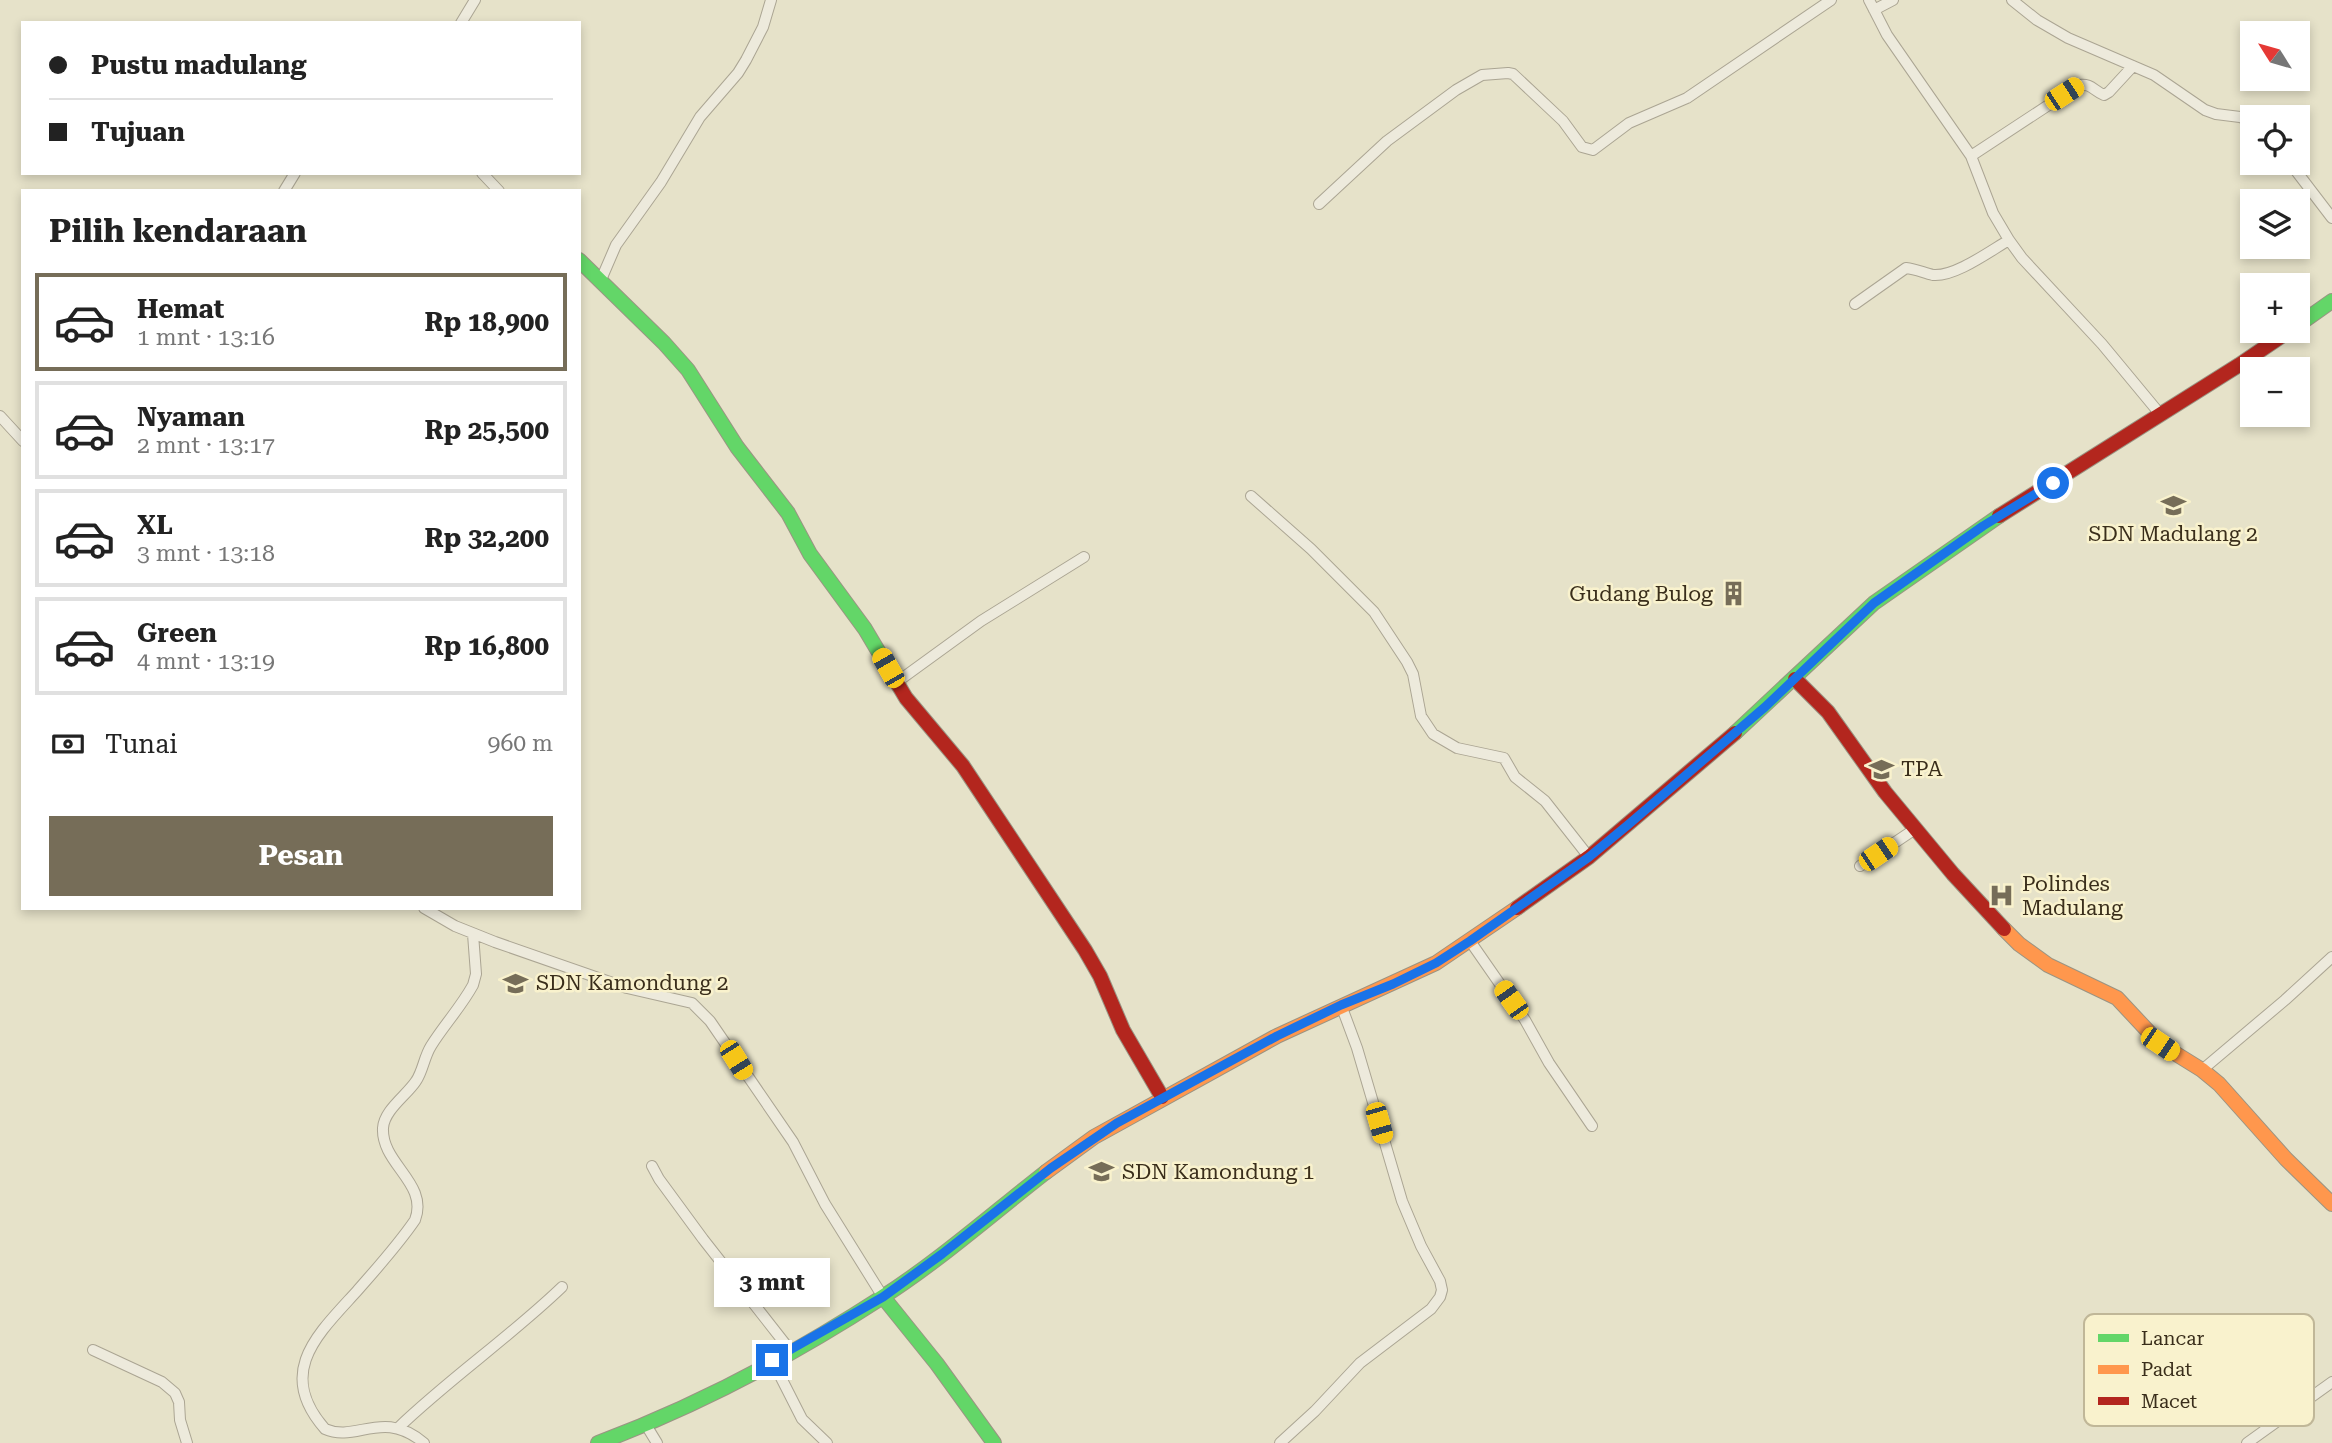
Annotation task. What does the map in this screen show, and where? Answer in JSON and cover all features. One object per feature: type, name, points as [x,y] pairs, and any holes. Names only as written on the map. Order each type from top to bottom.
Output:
[{"type":"main road","points":[[581,262],[688,370],[737,447],[788,513],[810,554],[865,629],[906,698],[963,766],[1086,950],[1123,1030],[1162,1097]]},
{"type":"main road","points":[[2310,317],[2332,301]]},
{"type":"main road","points":[[598,1443],[646,1425],[772,1360],[883,1297],[1094,1137],[1162,1097],[1341,1005],[1436,963],[1470,941],[1589,857],[1738,731],[1874,603],[1983,526],[2270,343]]},
{"type":"main road","points":[[1795,679],[1842,730],[1915,830],[2019,944],[2048,965],[2117,998],[2160,1044],[2202,1070],[2234,1100],[2286,1159],[2332,1204]]},
{"type":"main road","points":[[883,1297],[937,1364],[994,1443]]},
{"type":"street","points":[[462,21],[475,0]]},
{"type":"street","points":[[600,282],[616,244],[668,172],[700,117],[746,60],[763,27],[771,0]]},
{"type":"street","points":[[1319,204],[1387,141],[1476,77],[1513,74],[1563,121],[1582,147],[1593,150],[1629,123],[1687,98],[1831,0]]},
{"type":"street","points":[[1893,0],[1872,5],[1887,35],[1971,156],[1993,213],[2009,240],[2160,414]]},
{"type":"street","points":[[2012,0],[2037,20],[2068,38],[2133,66],[2174,88],[2205,110],[2240,117]]},
{"type":"street","points":[[1971,156],[2079,85],[2093,87],[2104,95],[2133,66]]},
{"type":"street","points":[[484,175],[497,189]]},
{"type":"street","points":[[2299,175],[2332,218]]},
{"type":"street","points":[[1855,304],[1906,268],[1915,268],[1934,275],[1947,274],[2009,240]]},
{"type":"street","points":[[0,416],[21,439]]},
{"type":"street","points":[[1251,496],[1311,549],[1374,612],[1413,674],[1418,708],[1433,734],[1457,748],[1504,758],[1515,777],[1545,801],[1589,857]]},
{"type":"street","points":[[897,682],[981,621],[1084,557]]},
{"type":"street","points":[[1860,866],[1915,830]]},
{"type":"street","points":[[428,910],[473,934],[627,988],[686,1001],[697,1006],[793,1142],[825,1204],[883,1297]]},
{"type":"street","points":[[424,1443],[406,1430],[398,1428],[379,1427],[331,1432],[321,1424],[303,1385],[306,1357],[313,1341],[415,1220],[419,1210],[415,1191],[386,1143],[384,1122],[416,1081],[429,1049],[473,985],[476,974],[473,934]]},
{"type":"street","points":[[1470,941],[1525,1020],[1549,1063],[1592,1126]]},
{"type":"street","points":[[2202,1070],[2332,957]]},
{"type":"street","points":[[1280,1443],[1324,1403],[1360,1363],[1431,1309],[1442,1290],[1421,1246],[1395,1179],[1357,1048],[1341,1005]]},
{"type":"street","points":[[652,1166],[704,1239],[790,1350]]},
{"type":"street","points":[[398,1428],[429,1398],[475,1363],[562,1287]]},
{"type":"street","points":[[93,1350],[162,1382],[175,1393],[187,1443]]},
{"type":"street","points":[[772,1360],[802,1419],[827,1443]]},
{"type":"street","points":[[2314,1395],[2332,1382]]},
{"type":"street","points":[[646,1425],[657,1443]]},
{"type":"street","points":[[2247,1443],[2271,1426]]},
{"type":"street","points":[[324,1443],[331,1432]]},
{"type":"traffic: fast","points":[[581,262],[688,370],[737,447],[788,513],[810,554],[865,629],[884,661]]},
{"type":"traffic: fast","points":[[2310,317],[2332,301]]},
{"type":"traffic: fast","points":[[1735,733],[1874,603],[1999,516]]},
{"type":"traffic: fast","points":[[598,1443],[708,1396],[848,1319],[924,1269],[1046,1172]]},
{"type":"traffic: fast","points":[[883,1297],[937,1364],[994,1443]]},
{"type":"traffic: slow","points":[[1046,1172],[1094,1137],[1277,1036],[1436,963],[1517,908]]},
{"type":"traffic: slow","points":[[2004,929],[2019,944],[2048,965],[2117,998],[2160,1044],[2219,1084],[2286,1159],[2332,1204]]},
{"type":"traffic: jam","points":[[1999,516],[2271,343]]},
{"type":"traffic: jam","points":[[884,661],[906,698],[963,766],[1085,950],[1100,976],[1123,1030],[1162,1097]]},
{"type":"traffic: jam","points":[[1795,679],[1828,712],[1885,792],[1953,874],[2004,929]]},
{"type":"traffic: jam","points":[[1517,908],[1589,857],[1735,733]]},
{"type":"place","name":"SDN Madulang 2","points":[[2173,505]]},
{"type":"place","name":"Gudang Bulog","points":[[1733,594]]},
{"type":"place","name":"TPA","points":[[1881,769]]},
{"type":"place","name":"Polindes Madulang","points":[[2002,896]]},
{"type":"place","name":"SDN Kamondung 2","points":[[516,983]]},
{"type":"place","name":"SDN Kamondung 1","points":[[1102,1172]]},
{"type":"route","points":[[772,1360],[808,1342],[883,1297],[1051,1168],[1117,1123],[1277,1036],[1436,963],[1470,941],[1558,880],[1629,824],[1765,707],[1874,603],[1983,526],[2053,483]]}]
